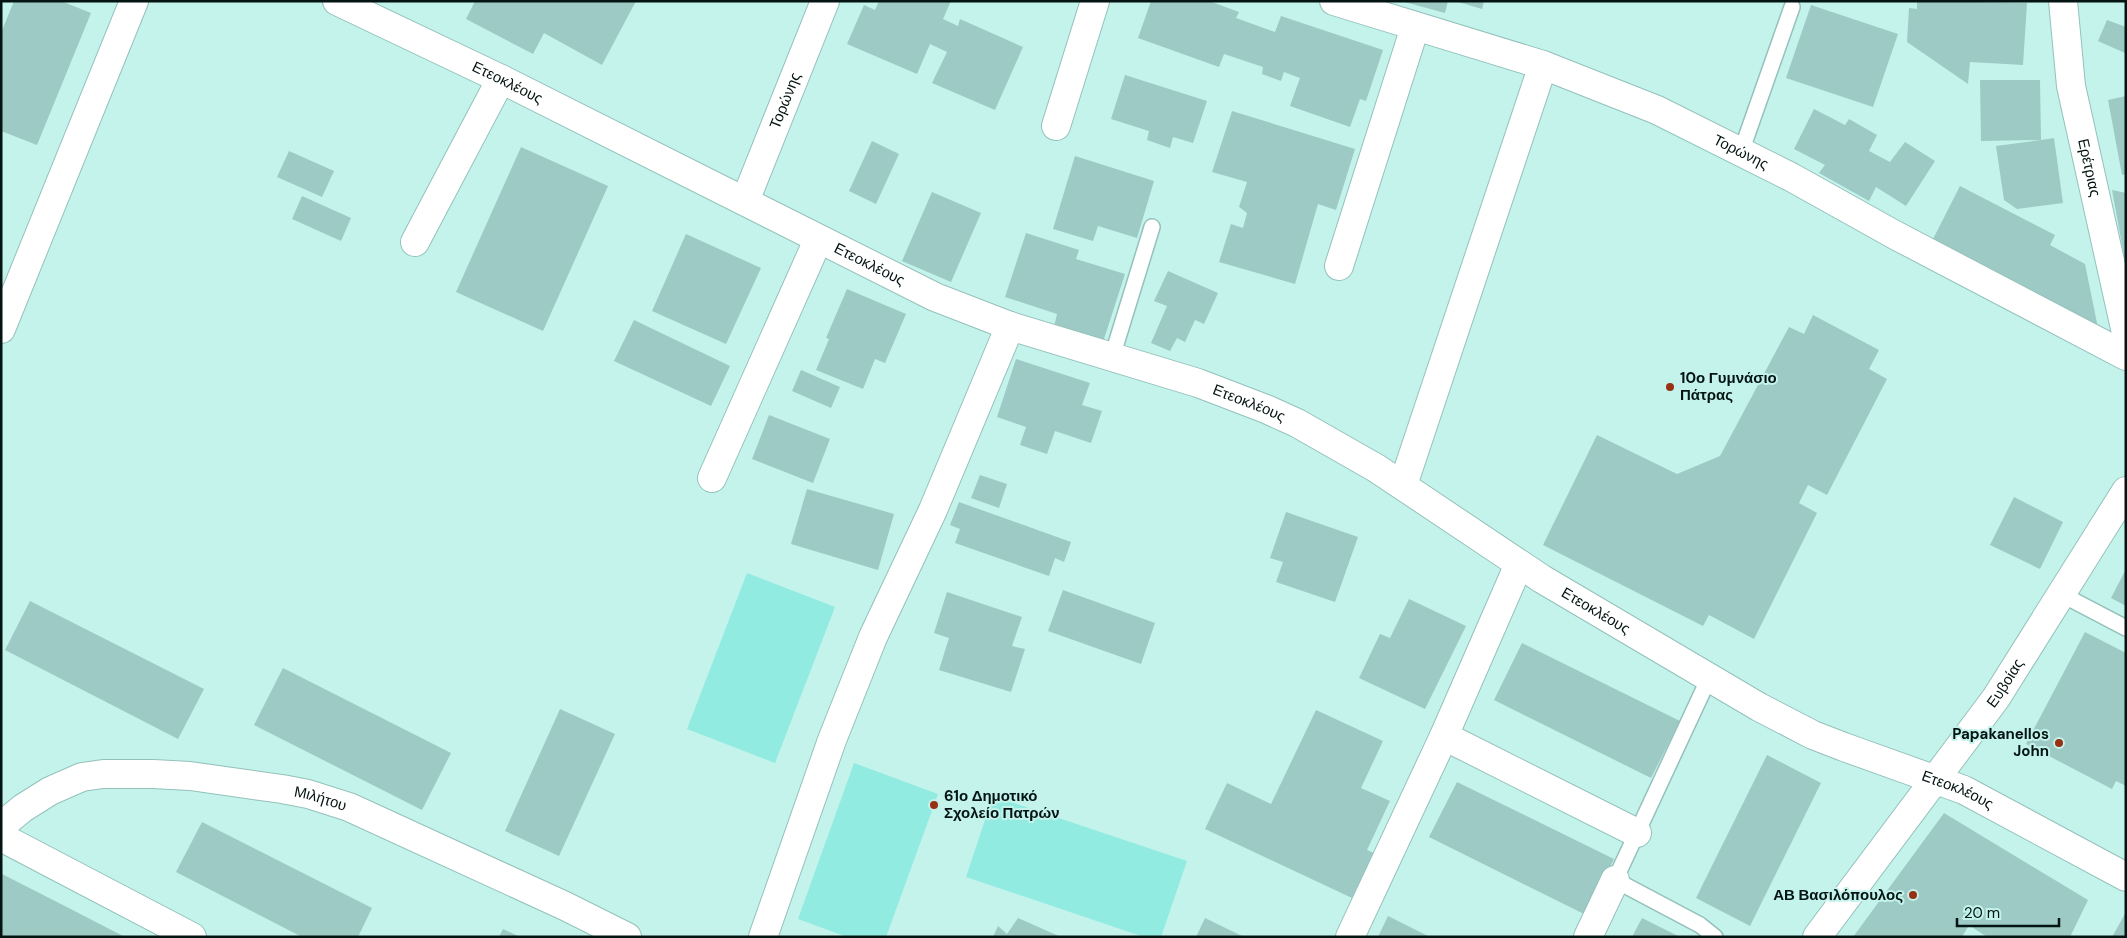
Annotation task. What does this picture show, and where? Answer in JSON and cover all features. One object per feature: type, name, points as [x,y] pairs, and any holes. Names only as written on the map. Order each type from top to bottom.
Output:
[{"type":"street","points":[[1,329],[134,1]]},
{"type":"street","name":"Ετεοκλέους","points":[[337,1],[501,79],[745,201],[818,240],[935,297],[1010,326],[1198,384],[1266,409],[1327,439],[1403,485],[1519,564],[1759,707],[1813,735],[1964,790],[2126,877]]},
{"type":"street","name":"Τορώνης","points":[[745,201],[825,1]]},
{"type":"street","points":[[1056,126],[1095,1]]},
{"type":"street","name":"Τορώνης","points":[[1334,1],[1543,65],[1648,106],[1741,152],[2126,356]]},
{"type":"street","name":"Ερέτριας","points":[[2063,1],[2071,86],[2126,333]]},
{"type":"street","points":[[1339,266],[1415,26]]},
{"type":"street","points":[[1403,485],[1543,65]]},
{"type":"street","points":[[415,242],[501,79]]},
{"type":"street","points":[[712,478],[818,240]]},
{"type":"street","points":[[763,937],[832,740],[873,637],[933,510],[1010,326]]},
{"type":"street","name":"Ευβοίας","points":[[1817,937],[1996,698],[2126,491]]},
{"type":"street","points":[[1350,937],[1444,736],[1519,564]]},
{"type":"street","points":[[1444,736],[1637,833]]},
{"type":"street","name":"Μιλήτου","points":[[1,826],[23,808],[55,788],[82,778],[103,774],[184,775],[282,789],[308,794],[349,807],[565,906],[625,936]]},
{"type":"street","points":[[1,837],[192,937]]},
{"type":"street","points":[[1588,937],[1615,880]]},
{"type":"lane","points":[[1741,152],[1792,7]]},
{"type":"lane","points":[[1112,357],[1152,227]]},
{"type":"lane","points":[[2061,594],[2126,628]]},
{"type":"lane","points":[[1709,678],[1615,880],[1700,925],[1715,937]]},
{"type":"shaded area","points":[[747,573],[835,607],[775,763],[687,729]]},
{"type":"shaded area","points":[[854,763],[938,794],[886,937],[847,937],[798,919]]},
{"type":"shaded area","points":[[993,796],[1187,861],[1161,937],[1144,937],[966,877]]},
{"type":"building","points":[[14,1],[61,1],[91,13],[37,145],[1,131],[1,33]]},
{"type":"building","points":[[475,1],[636,1],[602,65],[544,33],[533,54],[466,19]]},
{"type":"building","points":[[879,1],[951,1],[943,19],[958,26],[960,19],[1023,47],[995,110],[932,83],[947,52],[930,44],[917,74],[847,44],[864,5],[875,10]]},
{"type":"building","points":[[1151,1],[1209,1],[1239,12],[1236,18],[1275,32],[1281,16],[1383,50],[1366,101],[1360,99],[1350,127],[1290,106],[1300,78],[1284,72],[1281,81],[1262,74],[1263,67],[1224,54],[1219,67],[1138,38]]},
{"type":"building","points":[[1401,1],[1448,1],[1445,13]]},
{"type":"building","points":[[1455,1],[1484,1],[1482,9]]},
{"type":"building","points":[[1917,1],[2027,3],[2023,65],[1970,62],[1968,84],[1907,42],[1909,8],[1917,9]]},
{"type":"building","points":[[1811,5],[1898,34],[1873,107],[1786,78]]},
{"type":"building","points":[[2107,20],[2126,27],[2125,53],[2098,41]]},
{"type":"building","points":[[1125,75],[1207,101],[1193,143],[1173,137],[1170,148],[1147,140],[1149,131],[1111,119]]},
{"type":"building","points":[[1980,80],[2040,80],[2041,140],[1981,141]]},
{"type":"building","points":[[2126,96],[2126,174],[2122,175],[2108,100]]},
{"type":"building","points":[[1814,109],[1845,125],[1849,119],[1877,135],[1869,151],[1890,162],[1905,142],[1935,161],[1906,206],[1876,187],[1869,201],[1819,173],[1825,165],[1794,149]]},
{"type":"building","points":[[1232,111],[1355,149],[1336,210],[1318,204],[1295,284],[1219,262],[1231,224],[1243,228],[1247,213],[1239,207],[1247,182],[1212,172]]},
{"type":"building","points":[[2054,138],[2063,203],[2017,209],[2004,200],[1996,146]]},
{"type":"building","points":[[872,141],[899,154],[876,204],[849,191]]},
{"type":"building","points":[[521,147],[608,186],[543,331],[456,292]]},
{"type":"building","points":[[289,151],[334,171],[322,197],[277,177]]},
{"type":"building","points":[[1075,156],[1154,181],[1137,238],[1098,226],[1093,241],[1053,229]]},
{"type":"building","points":[[1960,186],[2055,235],[2050,245],[2085,264],[2098,328],[1931,243]]},
{"type":"building","points":[[2112,190],[2126,193],[2126,261],[2125,261]]},
{"type":"building","points":[[932,192],[981,213],[951,282],[902,261]]},
{"type":"building","points":[[302,196],[351,218],[341,241],[292,219]]},
{"type":"building","points":[[1026,233],[1079,250],[1076,259],[1125,274],[1103,342],[1054,327],[1057,314],[1005,297]]},
{"type":"building","points":[[686,234],[761,268],[726,344],[652,311]]},
{"type":"building","points":[[1168,271],[1218,293],[1204,324],[1195,320],[1185,342],[1177,338],[1170,351],[1151,343],[1167,306],[1154,301]]},
{"type":"building","points":[[847,289],[906,314],[885,363],[875,359],[863,389],[816,370],[829,339],[826,338]]},
{"type":"building","points":[[1813,315],[1879,350],[1869,369],[1887,379],[1827,495],[1808,485],[1799,503],[1817,513],[1754,639],[1709,615],[1703,626],[1543,545],[1597,435],[1677,474],[1720,456],[1789,327],[1804,334]]},
{"type":"building","points":[[634,320],[730,366],[711,406],[614,361]]},
{"type":"building","points":[[1016,359],[1090,383],[1082,405],[1102,411],[1091,443],[1055,431],[1047,454],[1020,445],[1026,427],[997,417]]},
{"type":"building","points":[[801,370],[840,387],[831,408],[792,391]]},
{"type":"building","points":[[769,415],[830,439],[813,483],[752,459]]},
{"type":"building","points":[[980,475],[1007,484],[999,508],[971,498]]},
{"type":"building","points":[[807,489],[894,514],[878,570],[791,544]]},
{"type":"building","points":[[2014,497],[2063,522],[2040,569],[1990,545]]},
{"type":"building","points":[[959,502],[1071,542],[1064,562],[1055,558],[1049,576],[955,543],[960,529],[950,525]]},
{"type":"building","points":[[1286,512],[1358,537],[1335,602],[1276,582],[1283,562],[1270,558]]},
{"type":"building","points":[[2126,569],[2126,606],[2111,598]]},
{"type":"building","points":[[1063,590],[1155,623],[1141,664],[1048,631]]},
{"type":"building","points":[[947,592],[1022,617],[1012,646],[1025,649],[1011,692],[939,670],[949,638],[934,633]]},
{"type":"building","points":[[1409,599],[1466,626],[1425,709],[1359,678],[1380,634],[1390,638]]},
{"type":"building","points":[[30,601],[204,689],[178,739],[5,650]]},
{"type":"building","points":[[2085,632],[2126,653],[2126,786],[2116,781],[2112,789],[2026,744]]},
{"type":"building","points":[[1522,643],[1680,721],[1651,778],[1494,700]]},
{"type":"building","points":[[283,668],[451,753],[422,810],[254,725]]},
{"type":"building","points":[[560,709],[615,734],[559,856],[505,831]]},
{"type":"building","points":[[1316,710],[1383,741],[1361,788],[1390,801],[1367,850],[1374,853],[1352,898],[1205,829],[1227,783],[1271,804]]},
{"type":"building","points":[[1767,755],[1821,783],[1750,926],[1696,898]]},
{"type":"building","points":[[1457,782],[1614,859],[1586,915],[1429,837]]},
{"type":"building","points":[[1944,813],[2088,900],[2070,937],[1987,937],[1969,925],[1962,937],[1853,937]]},
{"type":"building","points":[[202,822],[372,908],[358,937],[302,937],[176,872]]},
{"type":"building","points":[[2,874],[57,902],[125,937],[1,937]]},
{"type":"building","points":[[2126,912],[2126,937],[2112,937]]},
{"type":"building","points":[[1388,916],[1430,937],[1378,937]]},
{"type":"building","points":[[1018,918],[1061,937],[993,937],[998,926],[1007,934]]},
{"type":"building","points":[[1205,918],[1244,937],[1196,937]]},
{"type":"building","points":[[1642,918],[1680,937],[1632,937]]},
{"type":"building","points":[[503,929],[520,937],[499,937]]},
{"type":"place","name":"10ο Γυμνάσιο Πάτρας","points":[[1670,387]]},
{"type":"place","name":"Papakanellos John","points":[[2059,743]]},
{"type":"place","name":"61ο Δημοτικό Σχολείο Πατρών","points":[[934,805]]},
{"type":"place","name":"ΑΒ Βασιλόπουλος","points":[[1913,895]]}]
